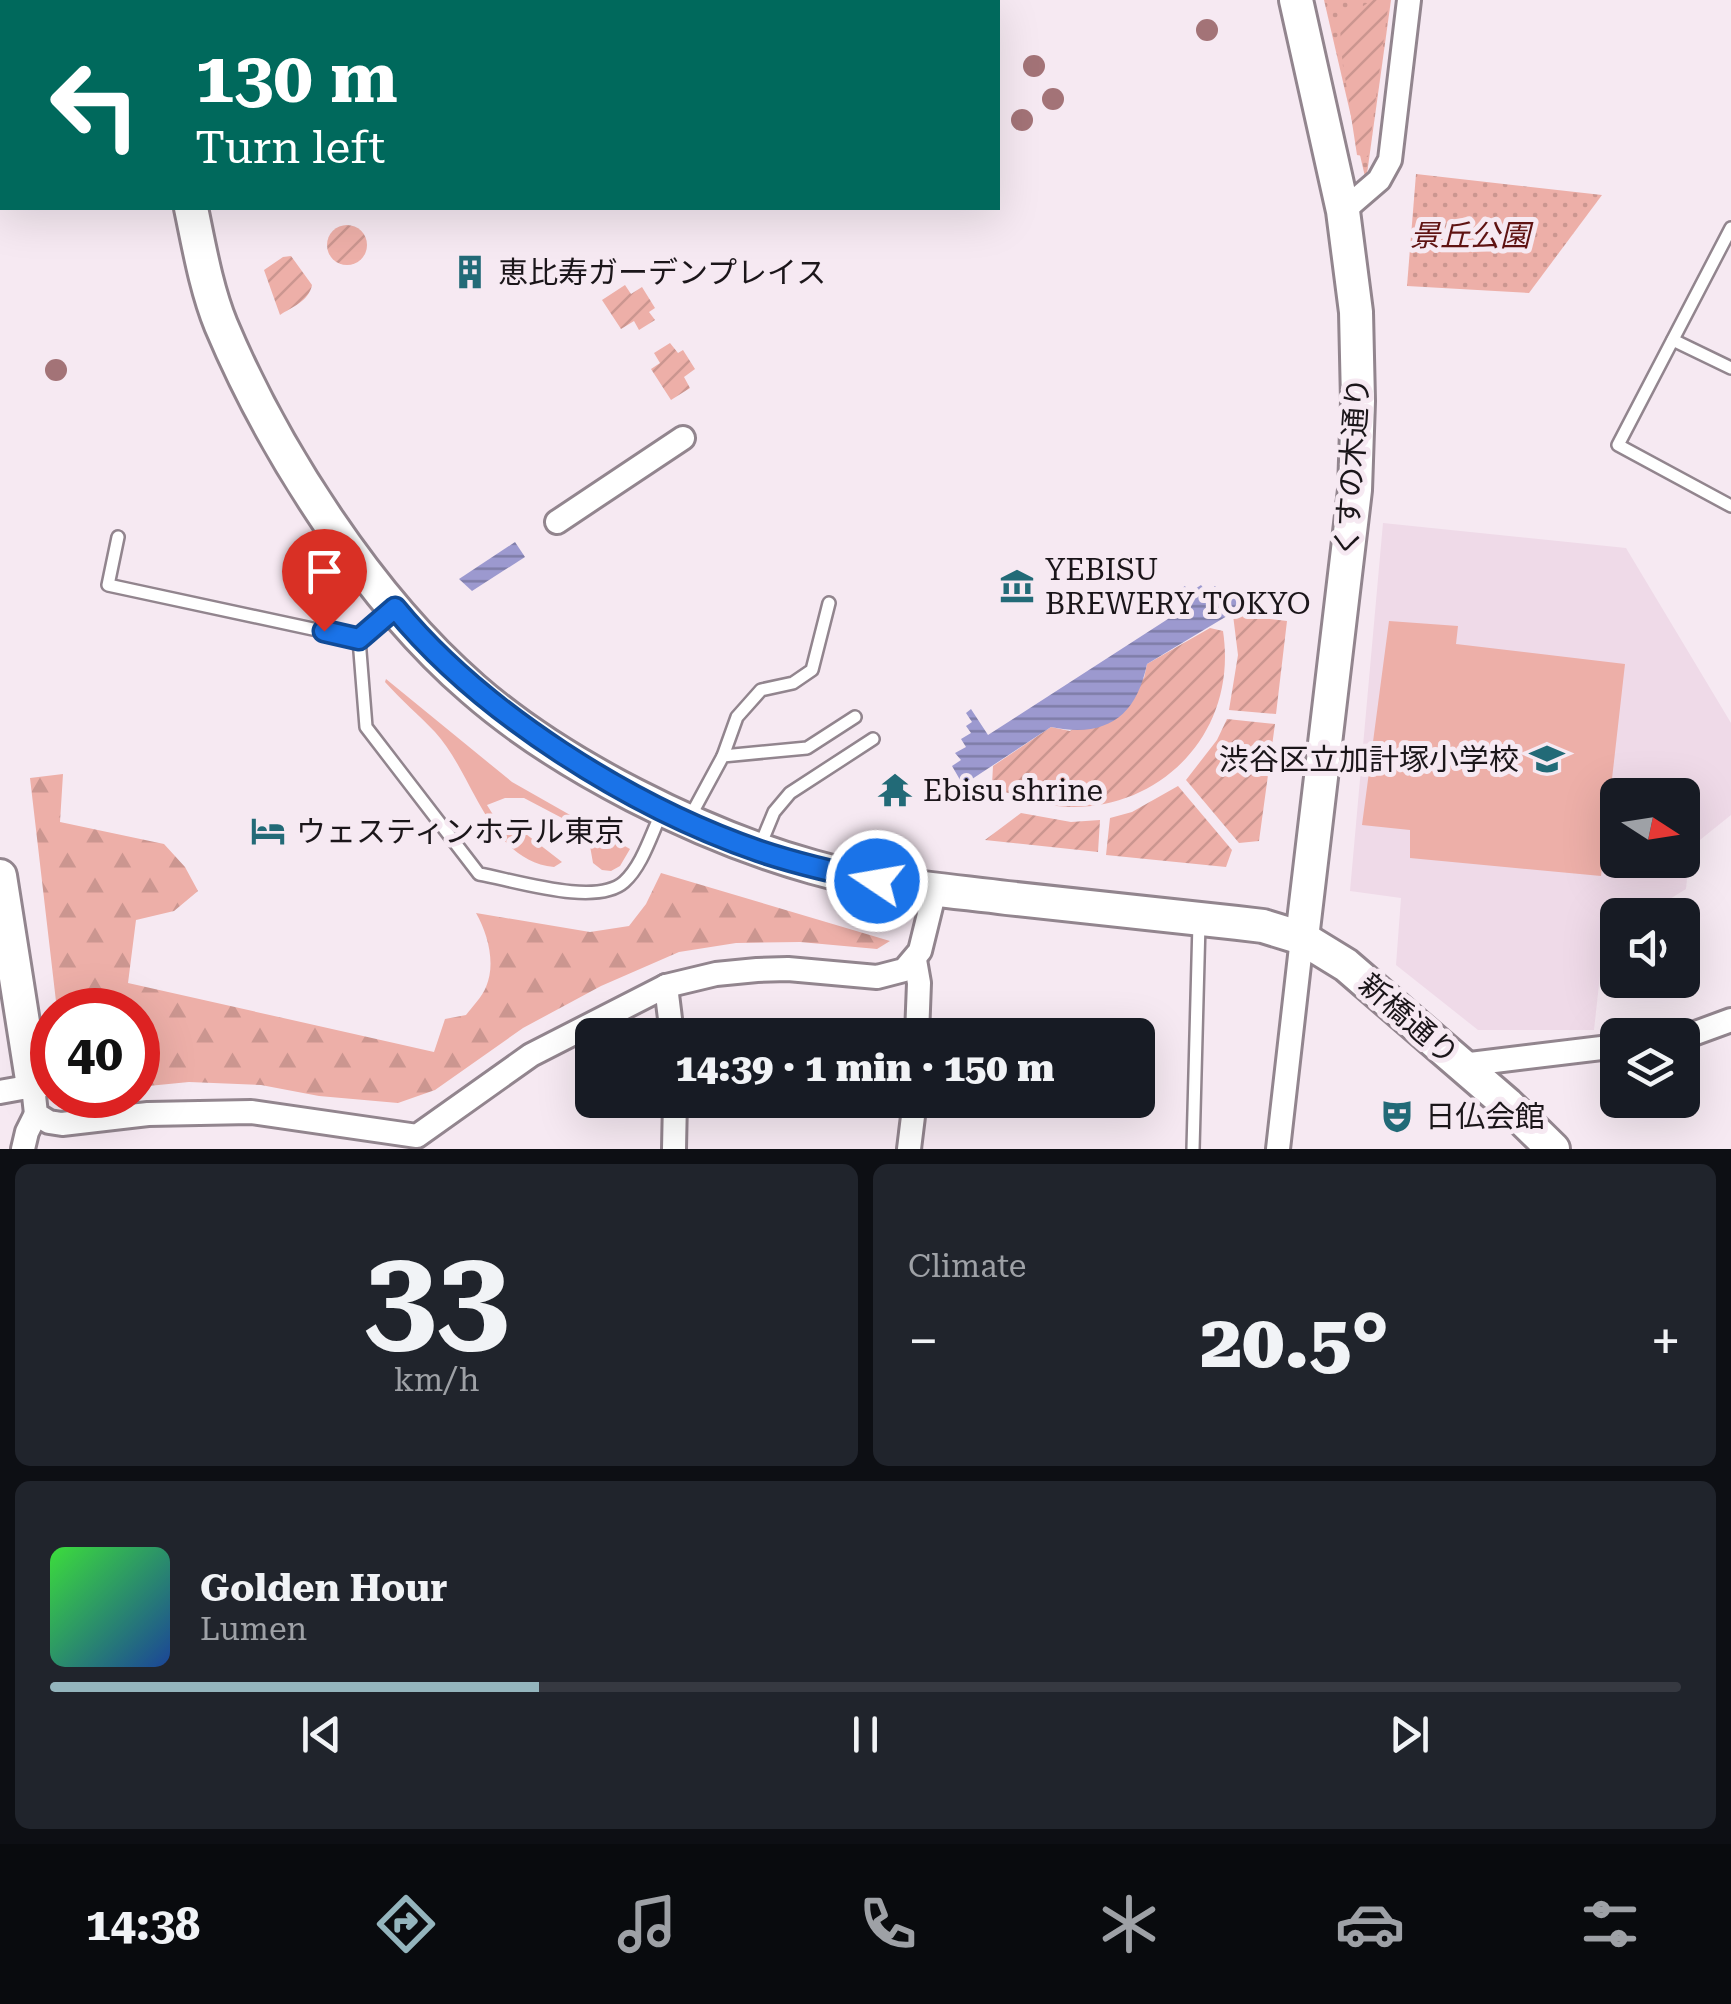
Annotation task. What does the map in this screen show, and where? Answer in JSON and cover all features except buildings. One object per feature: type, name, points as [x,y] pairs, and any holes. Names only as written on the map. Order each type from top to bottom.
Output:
[{"type":"street","name":"くすの木通り","points":[[1296,0],[1343,211],[1356,312],[1358,445],[1302,938]]},
{"type":"street","points":[[1343,211],[1379,180],[1390,160],[1409,0]]},
{"type":"street","name":"新橋通り","points":[[192,210],[220,322],[266,418],[344,542],[395,608],[474,690],[555,749],[675,815],[758,851],[818,869],[934,890],[1263,926],[1302,938],[1346,966],[1462,1064],[1553,1149]]},
{"type":"street","points":[[557,522],[683,438]]},
{"type":"street","points":[[0,876],[30,1068]]},
{"type":"street","points":[[160,1114],[250,1112],[414,1145],[531,1056],[666,986],[716,974],[758,970],[788,969],[877,978],[904,970],[915,960],[928,928],[934,890]]},
{"type":"street","points":[[1278,1149],[1302,938]]},
{"type":"street","points":[[915,960],[918,1018]]},
{"type":"street","points":[[666,986],[670,1018]]},
{"type":"street","points":[[1700,1031],[1731,1020]]},
{"type":"street","points":[[1462,1064],[1600,1048]]},
{"type":"street","points":[[0,1092],[30,1099]]},
{"type":"street","points":[[23,1149],[30,1118]]},
{"type":"street","points":[[46,1118],[62,1124],[120,1118]]},
{"type":"street","points":[[674,1149],[675,1118]]},
{"type":"street","points":[[909,1149],[913,1118]]},
{"type":"lane","points":[[1731,228],[1618,445],[1731,506]]},
{"type":"lane","points":[[1674,340],[1731,368]]},
{"type":"lane","points":[[118,537],[108,585],[359,639]]},
{"type":"lane","points":[[359,639],[366,727],[480,874],[578,892],[611,890],[625,881],[723,756],[737,717],[760,690],[793,683],[812,670],[829,603]]},
{"type":"lane","points":[[359,639],[395,608]]},
{"type":"lane","points":[[723,756],[806,748],[855,717]]},
{"type":"lane","points":[[758,851],[774,812],[790,793],[872,739]]},
{"type":"lane","points":[[1193,1149],[1200,919]]},
{"type":"shaded area","name":"渋谷区立加計塚小学校","points":[[1383,523],[1626,548],[1731,723],[1731,815],[1700,840],[1700,778],[1600,778],[1600,878],[1687,878],[1686,889],[1671,898],[1600,898],[1600,975],[1594,1030],[1478,1030],[1396,965],[1401,898],[1350,891]]},
{"type":"shaded area","points":[[515,542],[525,557],[472,591],[459,579]]},
{"type":"shaded area","points":[[1201,585],[1207,593],[1215,586],[1221,594],[1232,588],[1242,607],[1147,664],[1142,683],[1126,711],[1102,726],[1070,730],[1051,727],[963,785],[952,766],[961,760],[955,753],[966,747],[961,739],[971,733],[966,726],[972,722],[966,713],[971,709],[988,735],[1185,608],[1176,592],[1185,586],[1189,593]]},
{"type":"green space","points":[[1324,0],[1391,0],[1366,181]]},
{"type":"green space","points":[[1372,0],[1389,0],[1368,157],[1357,155],[1339,13],[1356,11]]},
{"type":"green space","name":"景丘公園","points":[[1416,174],[1602,195],[1529,293],[1407,286]]},
{"type":"green space","points":[[347,225],[361,231],[367,245],[361,259],[347,265],[333,259],[327,245],[333,231]]},
{"type":"green space","points":[[291,256],[312,285],[304,299],[280,315],[264,270]]},
{"type":"green space","points":[[625,285],[631,294],[642,287],[655,308],[649,312],[655,320],[639,330],[634,321],[621,329],[602,300]]},
{"type":"green space","points":[[670,343],[678,353],[683,350],[695,369],[684,377],[690,388],[671,400],[651,369],[660,363],[654,353]]},
{"type":"green space","points":[[1233,615],[1287,621],[1276,714],[1229,710],[1238,655]]},
{"type":"green space","points":[[1389,621],[1458,626],[1456,644],[1625,664],[1612,778],[1600,778],[1600,876],[1410,858],[1410,830],[1362,825]]},
{"type":"green space","points":[[1210,628],[1223,631],[1224,678],[1212,720],[1189,755],[1158,782],[1121,800],[1079,807],[1036,802],[992,785],[993,766],[1051,727],[1070,731],[1144,678],[1147,664]]},
{"type":"green space","points":[[386,679],[512,782],[630,849],[620,866],[602,870],[593,863],[590,846],[562,818],[524,798],[505,798],[487,805],[500,826],[513,824],[562,862],[554,867],[532,861],[513,849],[484,813],[449,750]]},
{"type":"green space","points":[[1227,719],[1275,724],[1259,841],[1239,843],[1186,780],[1217,740]]},
{"type":"green space","points":[[63,774],[60,822],[164,844],[185,867],[198,891],[174,911],[136,920],[128,983],[150,988],[54,988],[30,778]]},
{"type":"green space","points":[[1178,786],[1232,850],[1226,867],[1106,855],[1110,818],[1132,812]]},
{"type":"green space","points":[[1021,813],[1071,822],[1100,820],[1098,852],[985,840]]},
{"type":"green space","points":[[661,873],[890,941],[877,949],[800,942],[736,943],[679,952],[601,986],[523,1028],[435,1090],[398,1103],[319,1096],[261,1085],[160,1085],[160,990],[434,1052],[445,1019],[466,1015],[489,978],[489,949],[476,913],[590,932],[629,926],[646,904]]},
{"type":"place","name":"恵比寿ガーデンプレイス","points":[[470,272]]},
{"type":"place","name":"YEBISU BREWERY TOKYO","points":[[1017,586]]},
{"type":"place","name":"渋谷区立加計塚小学校","points":[[1547,759]]},
{"type":"place","name":"Ebisu shrine","points":[[895,790]]},
{"type":"place","name":"ウェスティンホテル東京","points":[[268,831]]},
{"type":"place","name":"日仏会館","points":[[1397,1116]]},
{"type":"route","points":[[324,631],[359,639],[395,608],[474,690],[555,749],[663,809],[723,837],[818,869],[877,881]]}]
